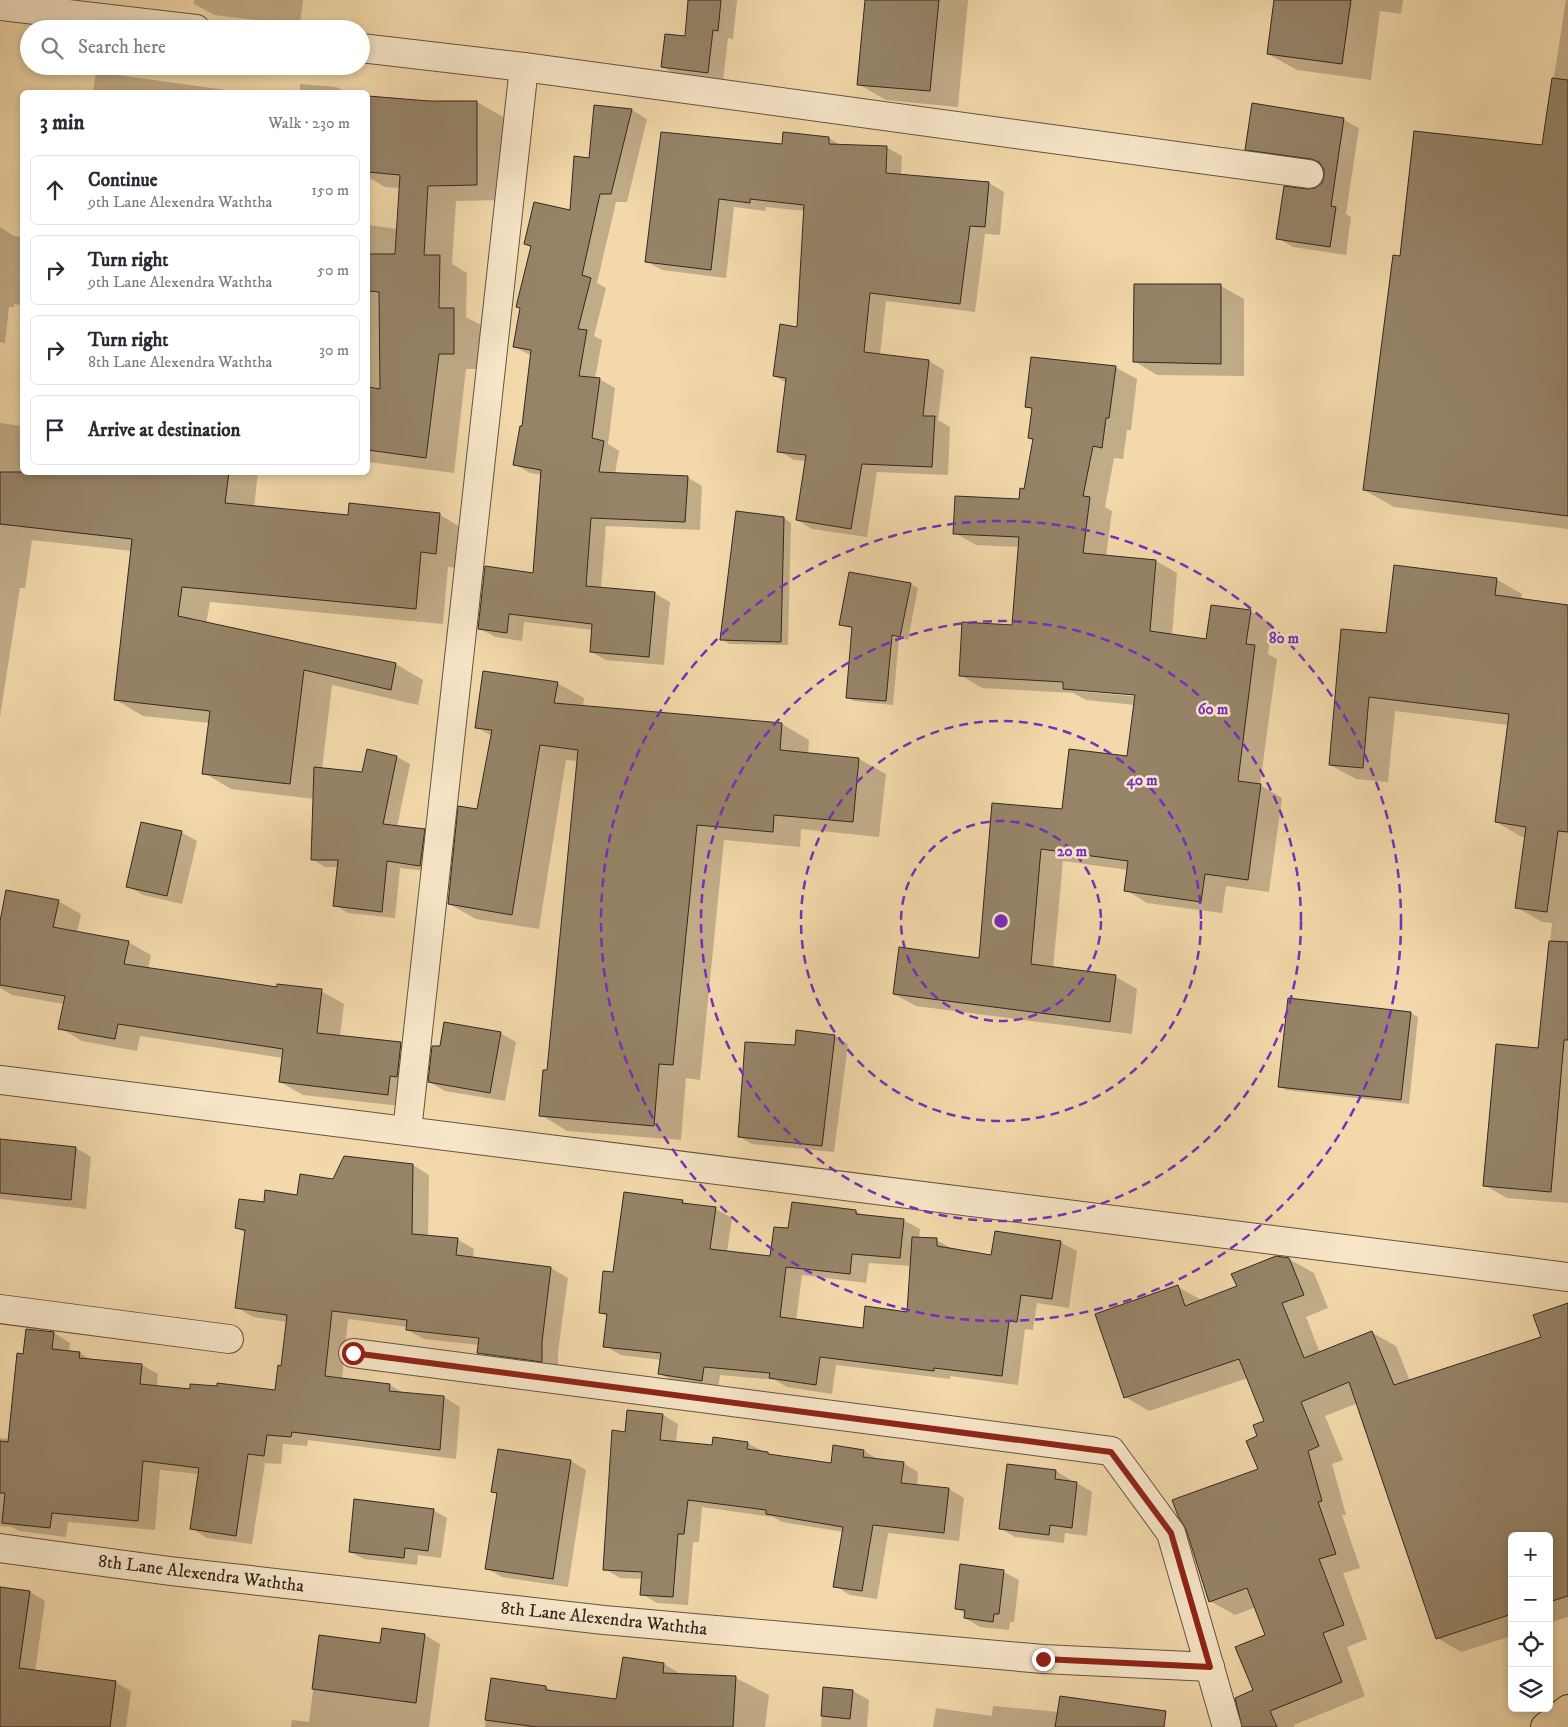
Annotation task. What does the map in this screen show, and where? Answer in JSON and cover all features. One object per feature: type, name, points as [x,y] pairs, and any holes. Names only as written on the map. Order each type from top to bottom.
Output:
[{"type":"highway","points":[[1545,1727],[1568,1709]]},
{"type":"street","points":[[0,6],[119,20]]},
{"type":"street","points":[[370,49],[524,67],[1309,174]]},
{"type":"street","points":[[407,1132],[524,67]]},
{"type":"street","points":[[0,1080],[1568,1277]]},
{"type":"street","points":[[0,1309],[229,1339]]},
{"type":"street","points":[[353,1353],[1111,1452],[1171,1533],[1228,1727]]},
{"type":"street","name":"8th Lane Alexendra Waththa","points":[[0,1548],[170,1571],[604,1620],[1043,1659],[1210,1667]]},
{"type":"building","points":[[688,0],[721,0],[718,31],[713,30],[708,73],[661,67],[665,34],[685,36]]},
{"type":"building","points":[[865,0],[939,0],[930,91],[857,85]]},
{"type":"building","points":[[1274,0],[1351,0],[1342,64],[1267,54]]},
{"type":"building","points":[[1552,78],[1568,80],[1568,516],[1363,490],[1393,255],[1400,256],[1414,131],[1542,145]]},
{"type":"building","points":[[370,96],[429,101],[477,101],[477,185],[428,186],[424,255],[440,255],[439,308],[454,308],[454,354],[439,354],[426,458],[370,450],[370,387],[380,389],[379,292],[370,291],[370,254],[395,254],[400,175],[370,172]]},
{"type":"building","points":[[1252,103],[1344,118],[1331,206],[1336,207],[1330,247],[1276,239],[1284,186],[1307,189],[1315,188],[1322,183],[1324,169],[1319,162],[1311,159],[1245,150]]},
{"type":"building","points":[[594,105],[632,109],[611,194],[600,194],[582,275],[591,278],[578,329],[587,330],[579,376],[600,378],[592,438],[604,441],[599,472],[688,476],[685,522],[591,518],[586,586],[655,592],[649,657],[590,652],[592,624],[509,614],[507,633],[478,629],[485,566],[533,573],[541,470],[513,465],[520,426],[522,426],[531,350],[513,347],[520,308],[516,307],[531,246],[524,244],[534,202],[570,210],[574,156],[589,158]]},
{"type":"building","points":[[661,132],[782,144],[783,132],[829,137],[829,144],[887,146],[886,173],[989,182],[985,227],[970,226],[960,304],[870,293],[864,352],[929,360],[923,416],[935,416],[932,467],[862,464],[851,529],[796,520],[806,455],[777,452],[786,378],[773,376],[780,324],[797,327],[804,205],[750,199],[750,203],[719,199],[711,270],[645,262]]},
{"type":"building","points":[[1134,284],[1221,284],[1221,364],[1133,362]]},
{"type":"building","points":[[1031,357],[1116,366],[1109,418],[1106,418],[1102,448],[1093,446],[1083,496],[1090,497],[1083,553],[1156,560],[1150,631],[1206,639],[1211,605],[1251,610],[1246,644],[1255,645],[1238,781],[1261,784],[1248,880],[1205,874],[1201,902],[1124,891],[1128,861],[1041,849],[1031,964],[1116,975],[1110,1022],[893,994],[899,947],[979,958],[992,803],[1062,809],[1069,749],[1127,756],[1135,695],[1063,689],[1063,682],[959,676],[962,622],[1012,625],[1019,537],[953,534],[955,496],[1019,499],[1020,488],[1024,489],[1033,439],[1028,438],[1032,408],[1025,407]]},
{"type":"building","points":[[0,472],[20,472],[20,475],[229,475],[225,503],[348,515],[349,503],[440,513],[436,554],[421,552],[416,609],[182,587],[178,616],[396,663],[391,690],[304,670],[290,784],[202,774],[210,711],[114,700],[132,539],[0,524]]},
{"type":"building","points":[[736,511],[784,517],[781,642],[720,640]]},
{"type":"building","points":[[1394,565],[1497,578],[1495,595],[1568,605],[1568,832],[1558,831],[1547,912],[1515,908],[1526,827],[1495,822],[1509,714],[1369,697],[1363,768],[1329,765],[1341,629],[1386,633]]},
{"type":"building","points":[[849,572],[911,583],[900,637],[892,635],[886,701],[846,698],[852,627],[839,625]]},
{"type":"building","points":[[483,671],[558,682],[554,703],[782,723],[780,750],[859,758],[853,822],[774,815],[773,832],[697,825],[673,1065],[659,1064],[654,1126],[539,1116],[543,1070],[547,1070],[578,750],[540,745],[512,915],[448,904],[458,806],[477,809],[492,730],[475,728]]},
{"type":"building","points":[[367,749],[397,756],[383,824],[425,829],[420,866],[387,861],[382,912],[333,906],[338,860],[311,860],[314,767],[362,772]]},
{"type":"building","points":[[141,822],[182,831],[167,896],[126,887]]},
{"type":"building","points":[[6,890],[59,900],[53,927],[129,941],[124,964],[277,987],[277,984],[322,989],[317,1033],[401,1042],[397,1077],[390,1076],[388,1095],[279,1082],[283,1049],[118,1024],[115,1039],[58,1029],[65,996],[0,985],[0,921]]},
{"type":"building","points":[[1549,941],[1568,942],[1568,1040],[1564,1040],[1551,1192],[1483,1186],[1496,1044],[1538,1048]]},
{"type":"building","points":[[1288,998],[1411,1012],[1401,1100],[1278,1087]]},
{"type":"building","points":[[444,1022],[501,1032],[490,1093],[428,1082],[432,1046],[440,1046]]},
{"type":"building","points":[[796,1030],[835,1035],[822,1146],[738,1137],[745,1042],[795,1045]]},
{"type":"building","points":[[0,1139],[76,1147],[71,1200],[0,1193]]},
{"type":"building","points":[[344,1156],[413,1164],[412,1234],[458,1238],[456,1255],[551,1267],[542,1342],[542,1362],[477,1353],[479,1338],[406,1330],[407,1320],[332,1311],[325,1376],[390,1384],[389,1391],[444,1396],[440,1450],[292,1432],[291,1437],[267,1435],[264,1456],[248,1454],[236,1536],[190,1529],[199,1468],[143,1461],[138,1521],[52,1513],[50,1528],[2,1523],[5,1493],[0,1493],[0,1441],[8,1442],[17,1353],[23,1354],[26,1329],[54,1332],[52,1349],[80,1352],[79,1358],[142,1364],[140,1384],[190,1389],[190,1384],[217,1386],[217,1383],[275,1390],[278,1365],[281,1366],[287,1315],[235,1308],[245,1230],[235,1228],[239,1199],[264,1202],[265,1190],[297,1195],[300,1174],[333,1179]]},
{"type":"building","points":[[624,1192],[683,1200],[682,1203],[716,1207],[710,1249],[770,1256],[774,1227],[788,1228],[792,1202],[856,1210],[856,1214],[904,1219],[900,1258],[852,1254],[850,1274],[786,1267],[780,1317],[863,1328],[865,1306],[907,1312],[912,1237],[937,1238],[937,1246],[991,1255],[995,1231],[1061,1241],[1052,1299],[1021,1295],[1017,1322],[1009,1321],[1002,1376],[934,1368],[934,1371],[820,1357],[816,1385],[769,1378],[770,1373],[704,1367],[702,1381],[658,1374],[661,1353],[603,1347],[607,1314],[599,1313],[603,1271],[613,1272]]},
{"type":"building","points":[[1276,1256],[1289,1258],[1304,1295],[1282,1303],[1304,1358],[1372,1331],[1394,1385],[1541,1337],[1533,1315],[1568,1303],[1568,1596],[1553,1601],[1553,1532],[1508,1532],[1508,1615],[1436,1639],[1349,1382],[1301,1402],[1319,1446],[1308,1451],[1322,1501],[1318,1502],[1336,1554],[1319,1559],[1344,1625],[1323,1633],[1342,1682],[1270,1711],[1277,1727],[1242,1727],[1235,1698],[1253,1690],[1235,1647],[1265,1635],[1247,1588],[1209,1602],[1186,1529],[1178,1516],[1172,1500],[1258,1469],[1246,1441],[1257,1436],[1253,1425],[1264,1421],[1239,1359],[1124,1398],[1095,1314],[1178,1285],[1185,1306],[1237,1286],[1231,1274]]},
{"type":"building","points":[[627,1410],[663,1414],[660,1440],[712,1445],[713,1437],[748,1442],[747,1449],[768,1452],[768,1454],[831,1463],[833,1445],[864,1450],[863,1457],[904,1462],[901,1483],[949,1488],[944,1533],[873,1525],[862,1591],[833,1587],[843,1527],[766,1514],[766,1510],[688,1500],[684,1534],[678,1534],[673,1597],[640,1595],[642,1572],[603,1570],[612,1430],[625,1432]]},
{"type":"building","points":[[498,1449],[571,1460],[553,1579],[485,1569],[497,1493],[491,1492]]},
{"type":"building","points":[[1007,1464],[1056,1470],[1055,1479],[1077,1482],[1072,1528],[1050,1525],[1049,1535],[999,1529]]},
{"type":"building","points":[[354,1499],[434,1509],[428,1551],[405,1548],[404,1558],[349,1552]]},
{"type":"building","points":[[960,1564],[1004,1570],[999,1614],[994,1614],[993,1622],[964,1618],[965,1610],[955,1609]]},
{"type":"building","points":[[0,1587],[30,1591],[19,1668],[116,1681],[110,1727],[0,1727]]},
{"type":"building","points":[[382,1628],[425,1634],[416,1703],[312,1689],[319,1635],[380,1643]]},
{"type":"building","points":[[623,1657],[664,1663],[663,1673],[736,1676],[733,1727],[537,1727],[485,1720],[491,1678],[546,1686],[546,1690],[616,1699]]},
{"type":"building","points":[[823,1687],[853,1690],[850,1719],[821,1716]]},
{"type":"building","points":[[1060,1696],[1166,1711],[1164,1727],[1055,1727]]},
{"type":"route","points":[[353,1353],[1111,1452],[1171,1533],[1210,1667],[1043,1659]]}]
